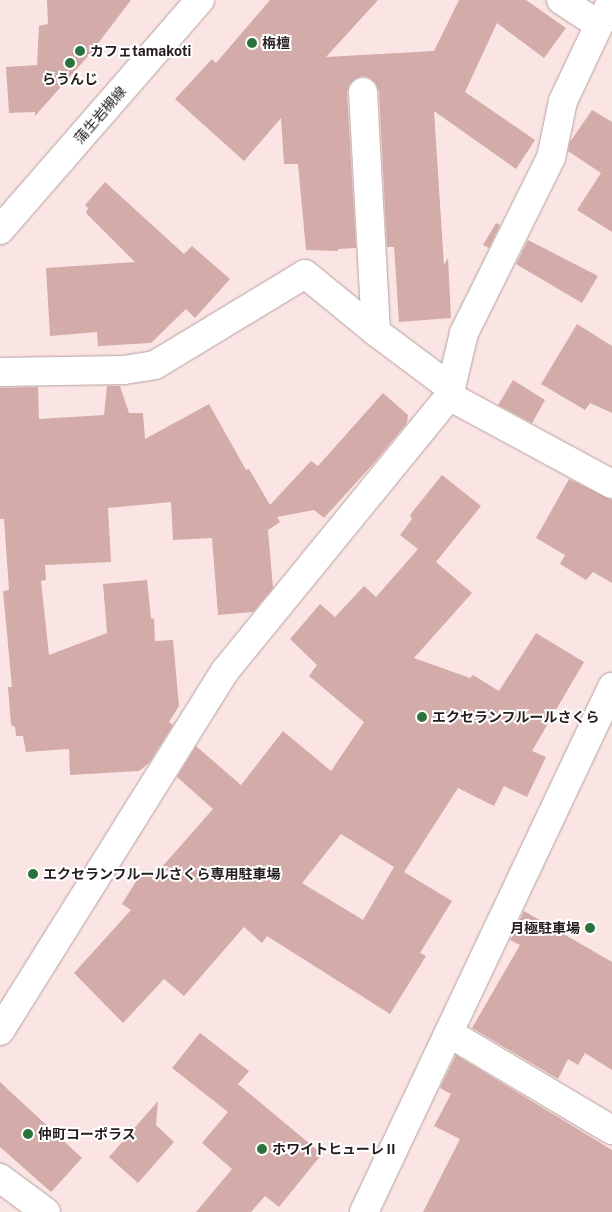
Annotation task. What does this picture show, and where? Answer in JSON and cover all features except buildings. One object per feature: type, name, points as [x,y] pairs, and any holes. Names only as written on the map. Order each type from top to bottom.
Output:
[{"type":"street","name":"蒲生岩槻線","points":[[0,230],[200,0]]},
{"type":"street","points":[[561,0],[598,25]]},
{"type":"street","points":[[0,1032],[225,671],[450,392],[464,333],[550,158],[563,102],[598,25],[612,2]]},
{"type":"street","points":[[363,92],[376,332]]},
{"type":"street","points":[[0,372],[124,370],[155,365],[305,274],[450,392],[612,484]]},
{"type":"street","points":[[364,1212],[612,687]]},
{"type":"street","points":[[449,1033],[612,1130]]},
{"type":"street","points":[[0,1178],[46,1212]]},
{"type":"place","name":"栴檀","points":[[252,43]]},
{"type":"place","name":"カフェtamakoti","points":[[80,51]]},
{"type":"place","name":"らうんじ","points":[[70,63]]},
{"type":"place","name":"エクセランフルールさくら","points":[[422,717]]},
{"type":"place","name":"エクセランフルールさくら専用駐車場","points":[[33,874]]},
{"type":"place","name":"月極駐車場","points":[[590,928]]},
{"type":"place","name":"仲町コーポラス","points":[[28,1134]]},
{"type":"place","name":"ホワイトヒューレⅡ","points":[[262,1149]]}]
